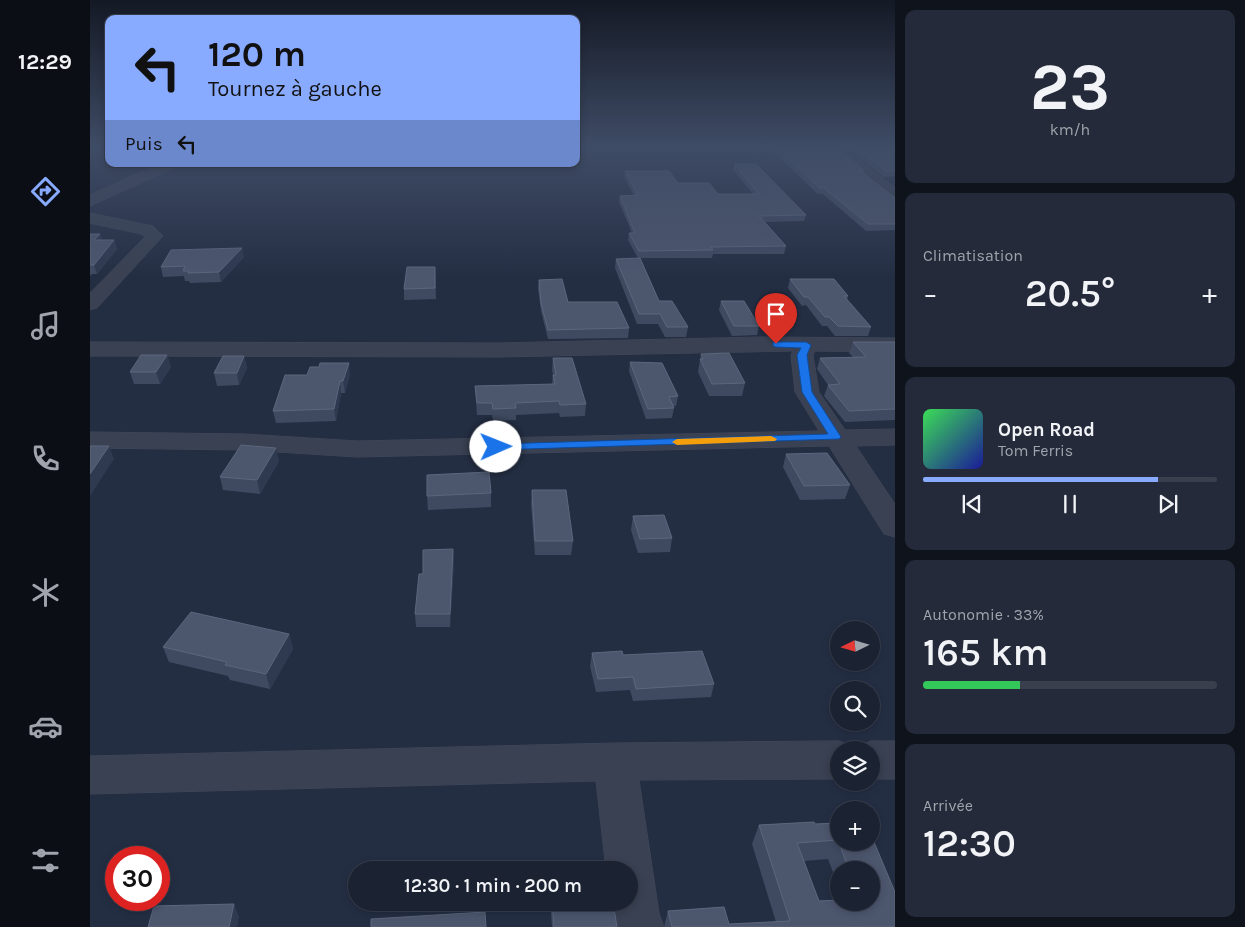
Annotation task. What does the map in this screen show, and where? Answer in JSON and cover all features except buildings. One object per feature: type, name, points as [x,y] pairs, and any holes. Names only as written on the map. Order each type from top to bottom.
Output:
[{"type":"street","points":[[90,201],[114,190]]},
{"type":"street","points":[[90,218],[147,230],[155,236],[90,304]]},
{"type":"street","points":[[90,349],[499,350],[761,344],[895,345]]},
{"type":"street","points":[[806,345],[802,355],[807,392],[895,528]]},
{"type":"street","points":[[90,440],[245,442],[357,449],[576,446],[835,437],[895,437]]},
{"type":"street","points":[[98,782],[615,762],[830,760]]},
{"type":"street","points":[[880,760],[895,760]]},
{"type":"street","points":[[615,762],[635,913],[639,927]]},
{"type":"slow traffic","points":[[677,442],[771,439]]},
{"type":"route","points":[[496,447],[835,437],[807,392],[802,355],[806,345],[776,344]]}]
